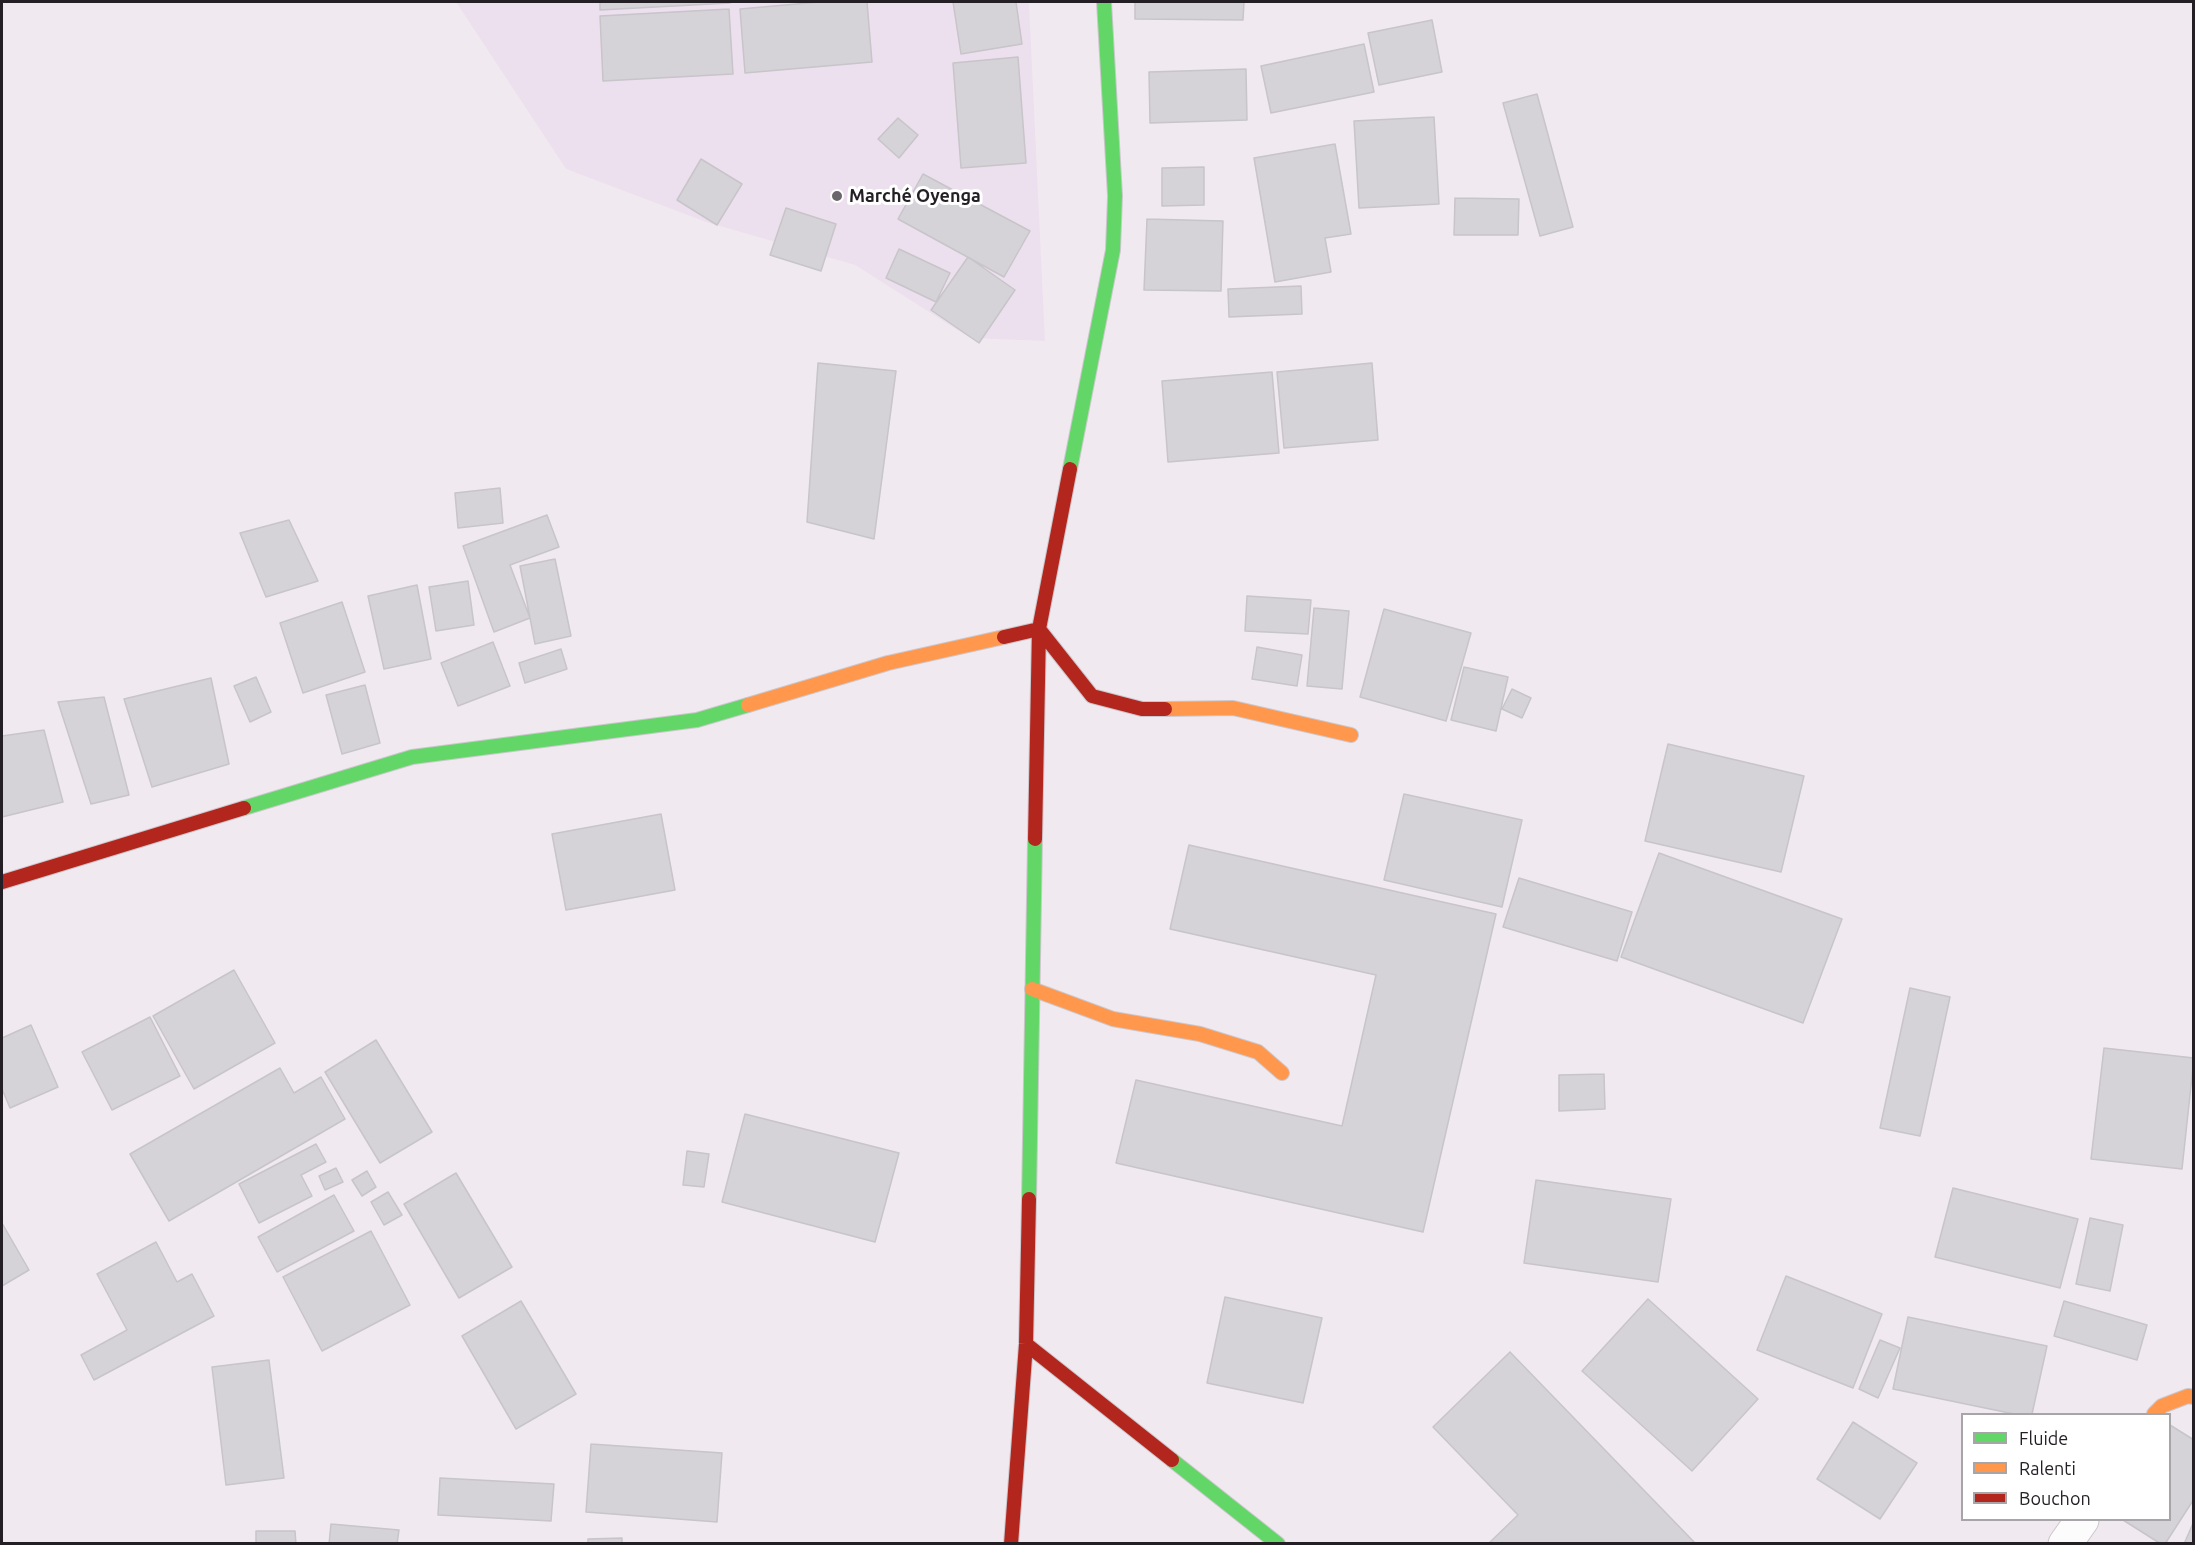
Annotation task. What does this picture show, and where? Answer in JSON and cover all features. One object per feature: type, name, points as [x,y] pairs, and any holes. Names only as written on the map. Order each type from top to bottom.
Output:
[{"type":"street","points":[[1011,1544],[1026,1344],[1039,629],[1113,250],[1115,196],[1104,2]]},
{"type":"street","points":[[1039,629],[1092,696],[1142,710],[1233,708],[1351,735]]},
{"type":"street","points":[[2,882],[412,757],[697,720],[888,663],[1039,629]]},
{"type":"street","points":[[1032,989],[1113,1019],[1200,1034],[1258,1052],[1281,1073]]},
{"type":"street","points":[[1026,1344],[1278,1544]]},
{"type":"street","points":[[2155,1413],[2162,1406],[2188,1396],[2193,1397]]},
{"type":"street","points":[[2065,1544],[2081,1521]]},
{"type":"shaded area","name":"Marché Oyenga","points":[[456,2],[1029,2],[1045,341],[970,338],[855,265],[706,222],[566,169]]},
{"type":"building","points":[[600,2],[730,2],[730,3],[600,10]]},
{"type":"building","points":[[819,2],[867,2],[872,62],[745,73],[740,9]]},
{"type":"building","points":[[953,2],[1016,2],[1022,44],[961,54]]},
{"type":"building","points":[[1135,2],[1244,2],[1243,20],[1135,19]]},
{"type":"building","points":[[729,9],[733,74],[603,81],[600,16]]},
{"type":"building","points":[[1432,20],[1442,72],[1379,85],[1368,33]]},
{"type":"building","points":[[1364,44],[1374,92],[1271,113],[1261,66]]},
{"type":"building","points":[[1018,57],[1026,163],[961,168],[953,63]]},
{"type":"building","points":[[1246,69],[1247,120],[1150,123],[1149,72]]},
{"type":"building","points":[[1537,94],[1573,227],[1540,236],[1503,103]]},
{"type":"building","points":[[1434,117],[1439,204],[1359,208],[1354,121]]},
{"type":"building","points":[[898,118],[918,135],[899,158],[878,139]]},
{"type":"building","points":[[1335,144],[1351,234],[1325,238],[1331,272],[1275,282],[1254,158]]},
{"type":"building","points":[[701,159],[742,184],[717,225],[677,200]]},
{"type":"building","points":[[1204,167],[1204,205],[1162,206],[1162,168]]},
{"type":"building","points":[[923,174],[1030,231],[1004,277],[898,219]]},
{"type":"building","points":[[1455,198],[1519,199],[1518,235],[1454,235]]},
{"type":"building","points":[[786,208],[836,224],[821,271],[770,255]]},
{"type":"building","points":[[1147,219],[1223,221],[1221,291],[1144,290]]},
{"type":"building","points":[[899,249],[950,273],[936,302],[886,278]]},
{"type":"building","points":[[968,257],[1015,290],[979,343],[931,310]]},
{"type":"building","points":[[1301,286],[1302,314],[1229,317],[1228,289]]},
{"type":"building","points":[[818,363],[896,371],[874,539],[807,522]]},
{"type":"building","points":[[1372,363],[1378,440],[1284,448],[1277,372]]},
{"type":"building","points":[[1272,372],[1279,453],[1168,462],[1162,381]]},
{"type":"building","points":[[500,488],[503,523],[458,528],[455,493]]},
{"type":"building","points":[[547,515],[559,547],[510,565],[530,618],[494,632],[463,546]]},
{"type":"building","points":[[289,520],[318,581],[266,597],[240,533]]},
{"type":"building","points":[[555,559],[571,636],[535,644],[520,566]]},
{"type":"building","points":[[468,581],[474,625],[436,631],[429,587]]},
{"type":"building","points":[[417,585],[431,659],[384,669],[368,596]]},
{"type":"building","points":[[1247,596],[1311,600],[1308,634],[1245,631]]},
{"type":"building","points":[[342,602],[365,672],[303,693],[280,623]]},
{"type":"building","points":[[1314,608],[1349,611],[1342,689],[1307,686]]},
{"type":"building","points":[[1384,609],[1471,633],[1446,721],[1360,697]]},
{"type":"building","points":[[493,642],[510,686],[458,706],[441,663]]},
{"type":"building","points":[[1257,647],[1302,655],[1297,686],[1252,679]]},
{"type":"building","points":[[561,649],[567,669],[525,683],[519,663]]},
{"type":"building","points":[[1464,667],[1508,677],[1496,731],[1451,720]]},
{"type":"building","points":[[256,677],[271,712],[250,722],[234,686]]},
{"type":"building","points":[[211,678],[229,764],[152,787],[124,699]]},
{"type":"building","points":[[365,685],[380,743],[342,754],[326,695]]},
{"type":"building","points":[[1512,689],[1531,698],[1522,718],[1502,709]]},
{"type":"building","points":[[104,697],[129,795],[91,804],[58,702]]},
{"type":"building","points":[[44,730],[63,802],[2,817],[2,736]]},
{"type":"building","points":[[1668,744],[1804,776],[1781,872],[1645,841]]},
{"type":"building","points":[[1404,794],[1522,820],[1502,907],[1384,880]]},
{"type":"building","points":[[661,814],[675,890],[566,910],[552,834]]},
{"type":"building","points":[[1189,845],[1496,914],[1423,1232],[1116,1163],[1136,1080],[1342,1126],[1376,975],[1170,929]]},
{"type":"building","points":[[1659,853],[1842,919],[1803,1023],[1621,957]]},
{"type":"building","points":[[1519,878],[1632,912],[1617,961],[1503,927]]},
{"type":"building","points":[[234,970],[275,1043],[194,1089],[153,1016]]},
{"type":"building","points":[[1910,988],[1950,997],[1920,1136],[1880,1128]]},
{"type":"building","points":[[150,1017],[180,1076],[112,1110],[82,1052]]},
{"type":"building","points":[[31,1025],[58,1087],[10,1108],[2,1089],[2,1038]]},
{"type":"building","points":[[376,1040],[432,1132],[380,1163],[325,1072]]},
{"type":"building","points":[[2104,1048],[2194,1058],[2182,1169],[2091,1159]]},
{"type":"building","points":[[280,1068],[294,1093],[321,1077],[345,1119],[169,1221],[130,1154]]},
{"type":"building","points":[[1604,1074],[1605,1109],[1559,1111],[1559,1075]]},
{"type":"building","points":[[745,1114],[899,1153],[875,1242],[722,1202]]},
{"type":"building","points":[[316,1144],[326,1162],[301,1175],[312,1196],[259,1223],[239,1184]]},
{"type":"building","points":[[687,1151],[709,1154],[704,1187],[683,1185]]},
{"type":"building","points":[[336,1168],[343,1182],[325,1190],[319,1176]]},
{"type":"building","points":[[367,1171],[376,1187],[362,1196],[352,1180]]},
{"type":"building","points":[[456,1173],[512,1267],[459,1298],[404,1204]]},
{"type":"building","points":[[1536,1180],[1671,1199],[1658,1282],[1524,1263]]},
{"type":"building","points":[[1953,1188],[2078,1219],[2060,1288],[1935,1257]]},
{"type":"building","points":[[388,1192],[402,1215],[384,1225],[371,1202]]},
{"type":"building","points":[[334,1195],[354,1231],[277,1272],[258,1237]]},
{"type":"building","points":[[2090,1218],[2123,1225],[2110,1291],[2076,1284]]},
{"type":"building","points":[[2,1223],[29,1270],[2,1286]]},
{"type":"building","points":[[371,1231],[410,1305],[322,1351],[283,1277]]},
{"type":"building","points":[[156,1242],[177,1282],[192,1274],[214,1316],[94,1380],[81,1355],[127,1330],[97,1274]]},
{"type":"building","points":[[1786,1276],[1882,1314],[1853,1388],[1757,1350]]},
{"type":"building","points":[[1225,1297],[1322,1318],[1303,1403],[1207,1383]]},
{"type":"building","points":[[1648,1299],[1758,1399],[1692,1471],[1582,1371]]},
{"type":"building","points":[[521,1301],[576,1394],[516,1429],[462,1336]]},
{"type":"building","points":[[2064,1301],[2147,1325],[2137,1360],[2054,1336]]},
{"type":"building","points":[[1908,1317],[2047,1346],[2032,1413],[2009,1413],[1893,1389]]},
{"type":"building","points":[[1880,1340],[1900,1348],[1878,1398],[1859,1389]]},
{"type":"building","points":[[1510,1352],[1696,1544],[1488,1544],[1518,1515],[1433,1427]]},
{"type":"building","points":[[269,1360],[284,1478],[226,1485],[212,1367]]},
{"type":"building","points":[[1853,1422],[1917,1463],[1880,1519],[1817,1479]]},
{"type":"building","points":[[2171,1426],[2194,1440],[2194,1499],[2165,1544],[2161,1544],[2125,1521],[2171,1521]]},
{"type":"building","points":[[591,1444],[722,1453],[717,1522],[586,1512]]},
{"type":"building","points":[[440,1478],[554,1484],[551,1521],[438,1515]]},
{"type":"building","points":[[2194,1521],[2194,1544],[2184,1544]]},
{"type":"building","points":[[331,1524],[399,1530],[397,1544],[329,1544]]},
{"type":"building","points":[[256,1531],[295,1531],[296,1544],[256,1544]]},
{"type":"building","points":[[622,1538],[622,1544],[588,1544],[588,1539]]},
{"type":"traffic: fast","points":[[1070,469],[1113,250],[1115,196],[1104,2]]},
{"type":"traffic: fast","points":[[244,808],[412,757],[697,720],[748,705]]},
{"type":"traffic: fast","points":[[1029,1199],[1035,839]]},
{"type":"traffic: fast","points":[[1172,1460],[1278,1544]]},
{"type":"traffic: slow","points":[[748,705],[888,663],[1004,637]]},
{"type":"traffic: slow","points":[[1165,709],[1233,708],[1351,735]]},
{"type":"traffic: slow","points":[[1032,989],[1113,1019],[1200,1034],[1258,1052],[1282,1073]]},
{"type":"traffic: slow","points":[[2155,1413],[2162,1406],[2188,1396],[2194,1397]]},
{"type":"traffic: jam","points":[[1035,839],[1039,629],[1070,469]]},
{"type":"traffic: jam","points":[[1004,637],[1039,629],[1092,696],[1142,709],[1165,709]]},
{"type":"traffic: jam","points":[[2,882],[244,808]]},
{"type":"traffic: jam","points":[[1011,1544],[1026,1344],[1029,1199]]},
{"type":"traffic: jam","points":[[1026,1344],[1172,1460]]},
{"type":"place","name":"Marché Oyenga","points":[[837,196]]}]
